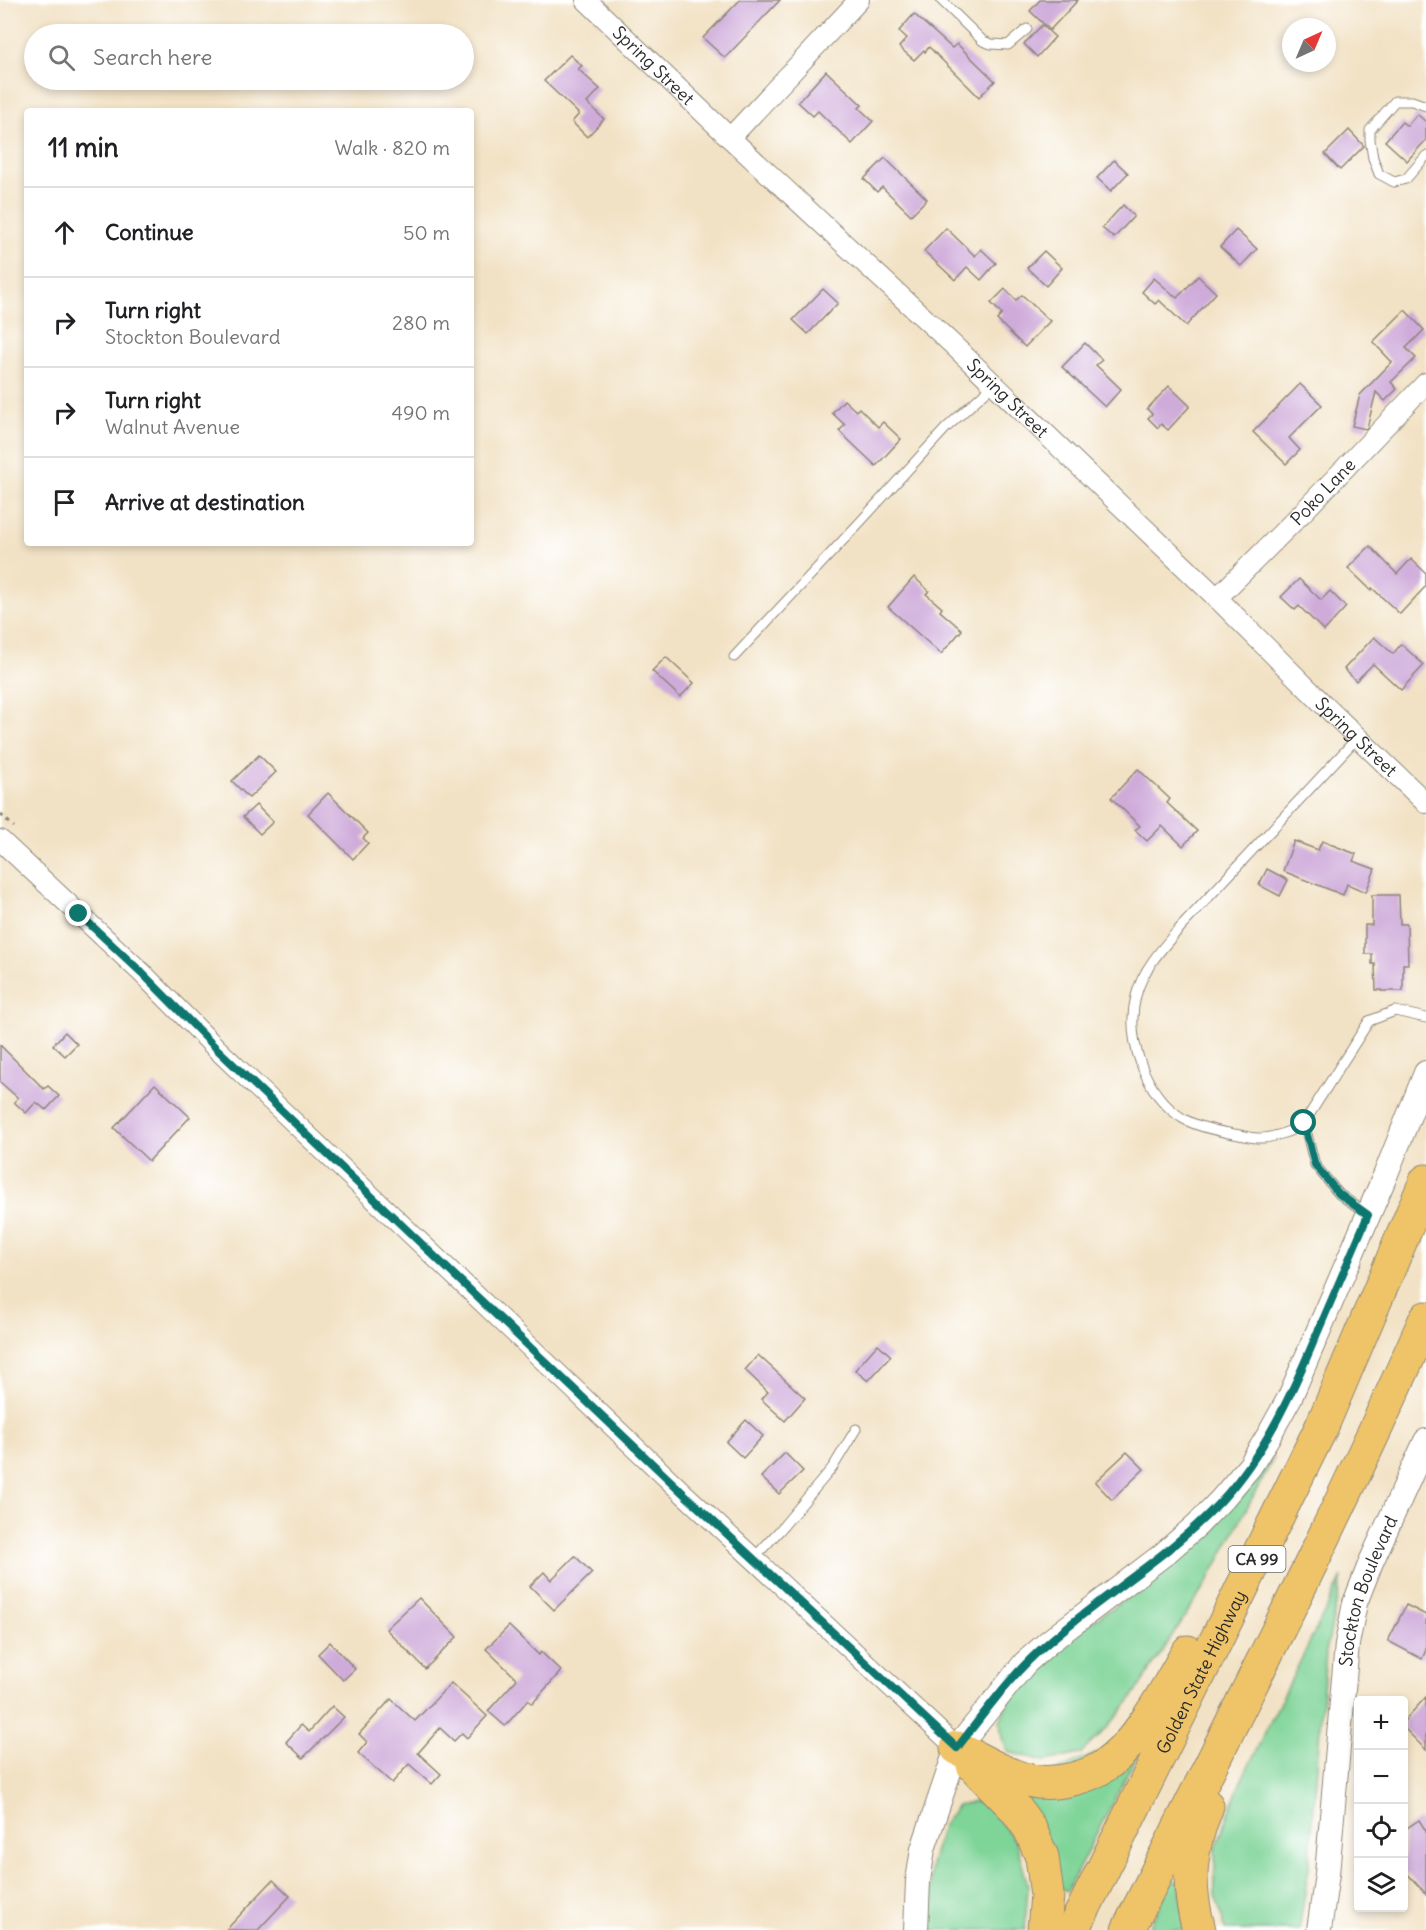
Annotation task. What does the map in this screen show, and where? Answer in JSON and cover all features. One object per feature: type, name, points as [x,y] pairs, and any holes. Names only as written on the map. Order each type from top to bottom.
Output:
[{"type":"highway","name":"Golden State Highway","points":[[1073,1930],[1322,1425],[1426,1181]]},
{"type":"highway","name":"CA 99","points":[[1128,1930],[1274,1639],[1384,1412],[1426,1318]]},
{"type":"highway","points":[[957,1748],[1014,1776],[1037,1782],[1072,1780],[1103,1767],[1129,1744],[1164,1695],[1229,1581],[1300,1469]]},
{"type":"highway","points":[[1199,1930],[1192,1904],[1191,1863],[1200,1824],[1274,1639]]},
{"type":"highway","points":[[957,1748],[1016,1809],[1030,1829],[1042,1857],[1047,1895],[1044,1930]]},
{"type":"street","name":"Spring Street","points":[[586,0],[730,138],[951,343],[1426,802]]},
{"type":"street","points":[[730,138],[859,0]]},
{"type":"street","name":"Poko Lane","points":[[1217,598],[1426,383]]},
{"type":"street","points":[[0,840],[142,973],[218,1050],[753,1559],[957,1748]]},
{"type":"street","points":[[916,1930],[922,1849],[957,1748],[1026,1663],[1050,1641],[1197,1526],[1250,1466],[1290,1397],[1426,1073]]},
{"type":"street","name":"Stockton Boulevard","points":[[1319,1930],[1327,1874],[1343,1676],[1353,1613],[1371,1562],[1426,1441]]},
{"type":"lane","points":[[941,0],[983,40],[991,44],[1008,45],[1027,29]]},
{"type":"lane","points":[[1426,106],[1412,101],[1395,101],[1370,130],[1373,158],[1379,174],[1394,182],[1406,179],[1426,156]]},
{"type":"lane","points":[[734,657],[946,428],[993,385]]},
{"type":"lane","points":[[1358,737],[1152,961],[1136,996],[1133,1029],[1138,1058],[1154,1092],[1182,1118],[1213,1130],[1258,1138],[1294,1130],[1304,1123],[1369,1021],[1395,1011],[1426,1018]]},
{"type":"lane","points":[[1304,1123],[1315,1165],[1339,1194],[1368,1215]]},
{"type":"lane","points":[[753,1559],[832,1467],[856,1429]]},
{"type":"green space","points":[[1274,1457],[1208,1581],[1132,1698],[1109,1726],[1080,1754],[1045,1761],[1008,1752],[1002,1738],[1000,1721],[1009,1700],[1033,1669],[1064,1640],[1151,1582],[1200,1540]]},
{"type":"green space","points":[[1342,1577],[1326,1652],[1309,1868],[1299,1930],[1226,1930],[1215,1895],[1215,1851],[1240,1783]]},
{"type":"green space","points":[[1150,1730],[1067,1891],[1057,1887],[1016,1789]]},
{"type":"green space","points":[[974,1802],[988,1805],[1016,1842],[1028,1886],[1025,1930],[930,1930],[931,1865],[941,1828],[957,1806]]},
{"type":"green space","points":[[1172,1880],[1180,1884],[1186,1930],[1148,1930]]},
{"type":"building","points":[[740,0],[780,0],[725,58],[703,38]]},
{"type":"building","points":[[1040,0],[1078,0],[1050,30],[1030,11]]},
{"type":"building","points":[[914,14],[952,48],[957,44],[995,81],[979,97],[929,47],[914,60],[899,47],[907,38],[899,31]]},
{"type":"building","points":[[1042,25],[1055,37],[1037,57],[1024,44]]},
{"type":"building","points":[[570,55],[582,66],[578,69],[600,89],[587,103],[604,119],[587,137],[572,122],[579,114],[544,81]]},
{"type":"building","points":[[826,71],[862,105],[859,108],[873,121],[852,144],[818,111],[813,116],[798,102]]},
{"type":"building","points":[[1417,114],[1426,122],[1426,140],[1407,161],[1385,141],[1402,122],[1407,126]]},
{"type":"building","points":[[1349,130],[1364,146],[1340,170],[1325,154]]},
{"type":"building","points":[[885,158],[927,199],[911,215],[882,187],[877,192],[864,179]]},
{"type":"building","points":[[1114,160],[1128,173],[1111,191],[1097,178]]},
{"type":"building","points":[[1123,205],[1134,216],[1114,238],[1102,228]]},
{"type":"building","points":[[946,228],[975,256],[981,249],[996,263],[981,280],[967,267],[955,280],[924,251]]},
{"type":"building","points":[[1236,230],[1257,249],[1241,266],[1220,247]]},
{"type":"building","points":[[1044,251],[1062,268],[1046,286],[1027,268]]},
{"type":"building","points":[[1198,276],[1216,293],[1186,326],[1159,300],[1155,304],[1142,292],[1154,278],[1177,298]]},
{"type":"building","points":[[823,289],[838,303],[808,334],[793,320]]},
{"type":"building","points":[[1005,289],[1016,300],[1022,295],[1050,321],[1025,347],[997,320],[1002,314],[991,303]]},
{"type":"building","points":[[1405,310],[1424,330],[1406,348],[1416,358],[1391,382],[1397,389],[1385,401],[1376,392],[1367,428],[1352,426],[1360,395],[1392,362],[1373,342]]},
{"type":"building","points":[[1085,343],[1102,360],[1096,365],[1121,389],[1105,407],[1062,367]]},
{"type":"building","points":[[1300,384],[1322,405],[1289,438],[1300,450],[1286,464],[1253,432]]},
{"type":"building","points":[[1169,386],[1190,406],[1168,430],[1161,424],[1158,428],[1148,418],[1152,414],[1147,409]]},
{"type":"building","points":[[844,400],[856,411],[859,408],[878,427],[883,422],[901,439],[876,466],[839,431],[845,425],[832,413]]},
{"type":"building","points":[[1370,546],[1397,574],[1411,559],[1426,573],[1426,586],[1400,614],[1348,568]]},
{"type":"building","points":[[914,577],[929,591],[926,594],[942,608],[940,611],[962,630],[941,654],[888,607]]},
{"type":"building","points":[[1299,579],[1321,600],[1330,591],[1346,607],[1324,631],[1299,606],[1295,610],[1281,597]]},
{"type":"building","points":[[1374,637],[1393,654],[1401,644],[1424,665],[1401,690],[1373,664],[1356,681],[1344,669]]},
{"type":"building","points":[[666,657],[694,683],[680,697],[652,671]]},
{"type":"building","points":[[259,755],[276,772],[249,798],[232,781]]},
{"type":"building","points":[[1138,769],[1170,799],[1167,803],[1197,831],[1183,846],[1162,826],[1147,841],[1135,830],[1140,826],[1111,798]]},
{"type":"building","points":[[328,793],[368,833],[363,838],[368,843],[353,859],[308,814]]},
{"type":"building","points":[[256,805],[273,822],[260,834],[243,817]]},
{"type":"building","points":[[1294,841],[1318,850],[1322,841],[1356,854],[1353,861],[1375,869],[1366,892],[1347,884],[1343,895],[1283,871]]},
{"type":"building","points":[[1267,869],[1288,880],[1280,896],[1259,885]]},
{"type":"building","points":[[1372,895],[1399,895],[1400,924],[1407,924],[1408,964],[1403,964],[1403,991],[1376,990],[1375,964],[1372,964],[1372,954],[1365,954],[1365,925],[1372,925]]},
{"type":"building","points":[[65,1032],[77,1044],[65,1056],[53,1045]]},
{"type":"building","points":[[0,1045],[44,1089],[48,1086],[59,1096],[46,1110],[36,1102],[26,1113],[14,1102],[18,1098],[0,1082]]},
{"type":"building","points":[[155,1084],[190,1117],[149,1161],[114,1128]]},
{"type":"building","points":[[878,1344],[891,1356],[868,1381],[855,1370]]},
{"type":"building","points":[[758,1355],[805,1398],[785,1421],[761,1399],[768,1392],[745,1370]]},
{"type":"building","points":[[746,1420],[763,1436],[743,1458],[726,1442]]},
{"type":"building","points":[[1127,1452],[1144,1469],[1112,1500],[1095,1482]]},
{"type":"building","points":[[785,1453],[803,1471],[779,1494],[761,1477]]},
{"type":"building","points":[[575,1556],[592,1573],[554,1610],[530,1586],[544,1572],[551,1580]]},
{"type":"building","points":[[419,1598],[457,1637],[425,1669],[386,1629]]},
{"type":"building","points":[[1406,1605],[1426,1615],[1426,1650],[1422,1659],[1388,1641]]},
{"type":"building","points":[[509,1626],[539,1655],[541,1652],[561,1671],[532,1704],[528,1700],[505,1726],[488,1711],[517,1679],[486,1649]]},
{"type":"building","points":[[330,1642],[355,1669],[343,1680],[318,1654]]},
{"type":"building","points":[[451,1683],[487,1716],[467,1738],[462,1733],[454,1741],[440,1728],[418,1753],[441,1774],[432,1784],[409,1764],[392,1783],[358,1753],[367,1742],[359,1734],[391,1699],[415,1721]]},
{"type":"building","points":[[1426,1697],[1426,1750],[1408,1732],[1408,1717]]},
{"type":"building","points":[[332,1706],[344,1717],[303,1758],[286,1742],[301,1725],[309,1732]]},
{"type":"building","points":[[1419,1820],[1426,1831],[1426,1894],[1408,1874],[1408,1827]]},
{"type":"building","points":[[273,1880],[290,1896],[258,1930],[226,1930]]},
{"type":"route","points":[[79,914],[142,973],[218,1050],[683,1493],[957,1748],[1026,1663],[1050,1641],[1197,1526],[1250,1466],[1269,1435],[1290,1397],[1368,1215],[1339,1194],[1315,1165],[1304,1123]]}]
